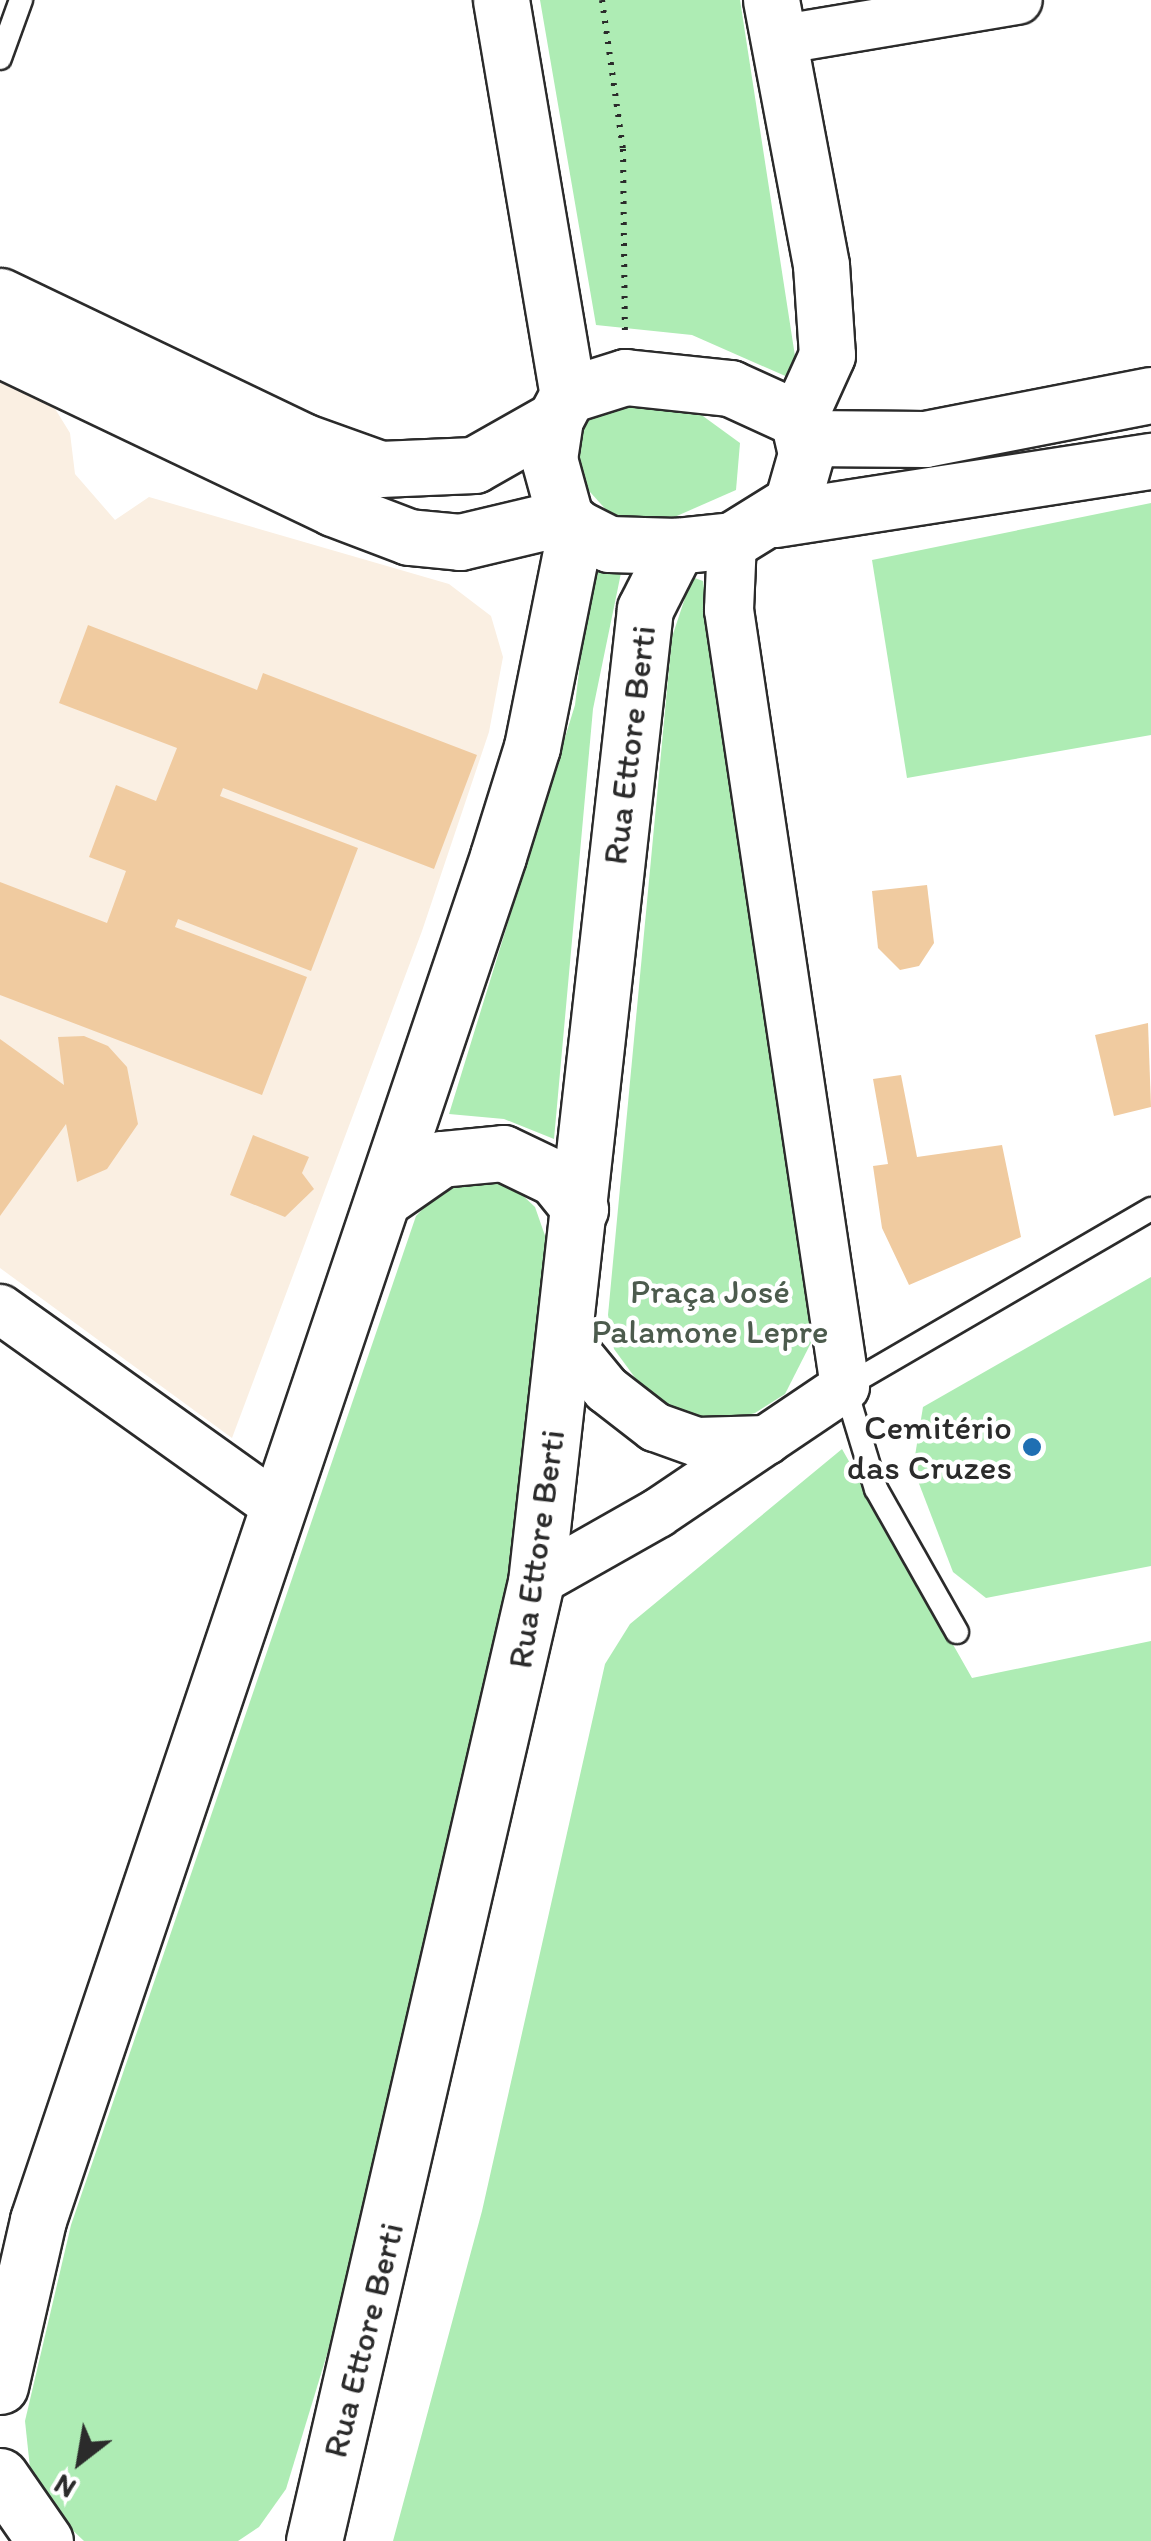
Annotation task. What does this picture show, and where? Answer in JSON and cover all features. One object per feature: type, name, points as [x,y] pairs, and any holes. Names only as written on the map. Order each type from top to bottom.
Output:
[{"type":"street","points":[[0,2386],[38,2220],[276,1506],[385,1198],[532,747],[570,522],[549,459],[561,407],[501,0]]},
{"type":"street","points":[[536,1582],[767,1440],[844,1387],[729,610],[754,530],[802,479],[802,428],[827,355],[821,265],[774,20],[1018,0]]},
{"type":"street","points":[[0,296],[302,440],[380,469],[474,465],[561,407],[626,377],[730,388],[802,428],[925,439],[1151,395]]},
{"type":"street","points":[[0,349],[332,508],[409,537],[460,542],[570,522],[609,544],[677,546],[1151,461]]},
{"type":"street","name":"Rua Ettore Berti","points":[[314,2541],[536,1582],[645,609],[677,546]]},
{"type":"street","points":[[385,1198],[441,1159],[504,1154],[555,1178],[580,1209]]},
{"type":"street","points":[[0,1310],[276,1506]]},
{"type":"street","points":[[565,1339],[606,1390],[654,1427],[696,1442],[767,1440]]},
{"type":"street","points":[[0,2476],[45,2541]]},
{"type":"lane","points":[[0,58],[21,0]]},
{"type":"lane","points":[[958,1632],[876,1488],[844,1387],[1151,1209]]},
{"type":"path","points":[[602,0],[622,149],[626,377]]},
{"type":"shaded area","points":[[0,381],[54,407],[70,433],[75,474],[115,520],[149,497],[449,584],[491,616],[503,657],[489,732],[422,931],[232,1438],[0,1268]]},
{"type":"green space","points":[[540,0],[740,0],[799,382],[692,335],[596,325]]},
{"type":"green space","points":[[610,400],[696,411],[740,443],[736,490],[654,526],[609,513],[581,482],[578,428]]},
{"type":"green space","points":[[1151,503],[1151,735],[907,778],[872,560]]},
{"type":"green space","points":[[591,570],[621,573],[593,709],[554,1139],[504,1119],[449,1114],[575,705]]},
{"type":"green space","name":"Praça José Palamone Lepre","points":[[692,577],[703,581],[816,1333],[785,1394],[755,1413],[721,1422],[655,1405],[614,1349],[608,1315],[672,637]]},
{"type":"green space","points":[[450,1181],[496,1182],[518,1191],[535,1207],[550,1250],[507,1609],[373,2203],[286,2489],[259,2527],[238,2541],[84,2541],[51,2510],[30,2468],[25,2421],[71,2225],[416,1216]]},
{"type":"green space","name":"Cemitério das Cruzes","points":[[1151,1277],[1151,1566],[986,1598],[953,1572],[913,1468],[923,1407]]},
{"type":"green space","points":[[842,1449],[972,1678],[1151,1641],[1151,2541],[393,2541],[482,2211],[605,1664],[630,1624]]},
{"type":"building","points":[[88,625],[257,690],[263,673],[477,755],[434,869],[223,788],[220,796],[358,848],[311,971],[178,919],[175,927],[307,977],[262,1095],[0,995],[0,882],[107,923],[126,871],[89,857],[116,785],[156,801],[177,748],[59,703]]},
{"type":"building","points":[[927,885],[934,943],[919,966],[900,970],[878,948],[872,891]]},
{"type":"building","points":[[1148,1023],[1151,1107],[1114,1116],[1095,1035]]},
{"type":"building","points":[[84,1036],[108,1046],[127,1067],[138,1124],[107,1169],[77,1182],[66,1124],[0,1216],[0,1039],[64,1085],[58,1037]]},
{"type":"building","points":[[901,1075],[917,1157],[1002,1145],[1021,1237],[909,1285],[882,1228],[873,1166],[888,1164],[873,1079]]},
{"type":"building","points":[[253,1135],[309,1157],[302,1173],[314,1189],[285,1217],[230,1195]]},
{"type":"place","name":"Cemitério das Cruzes","points":[[1032,1447]]}]
